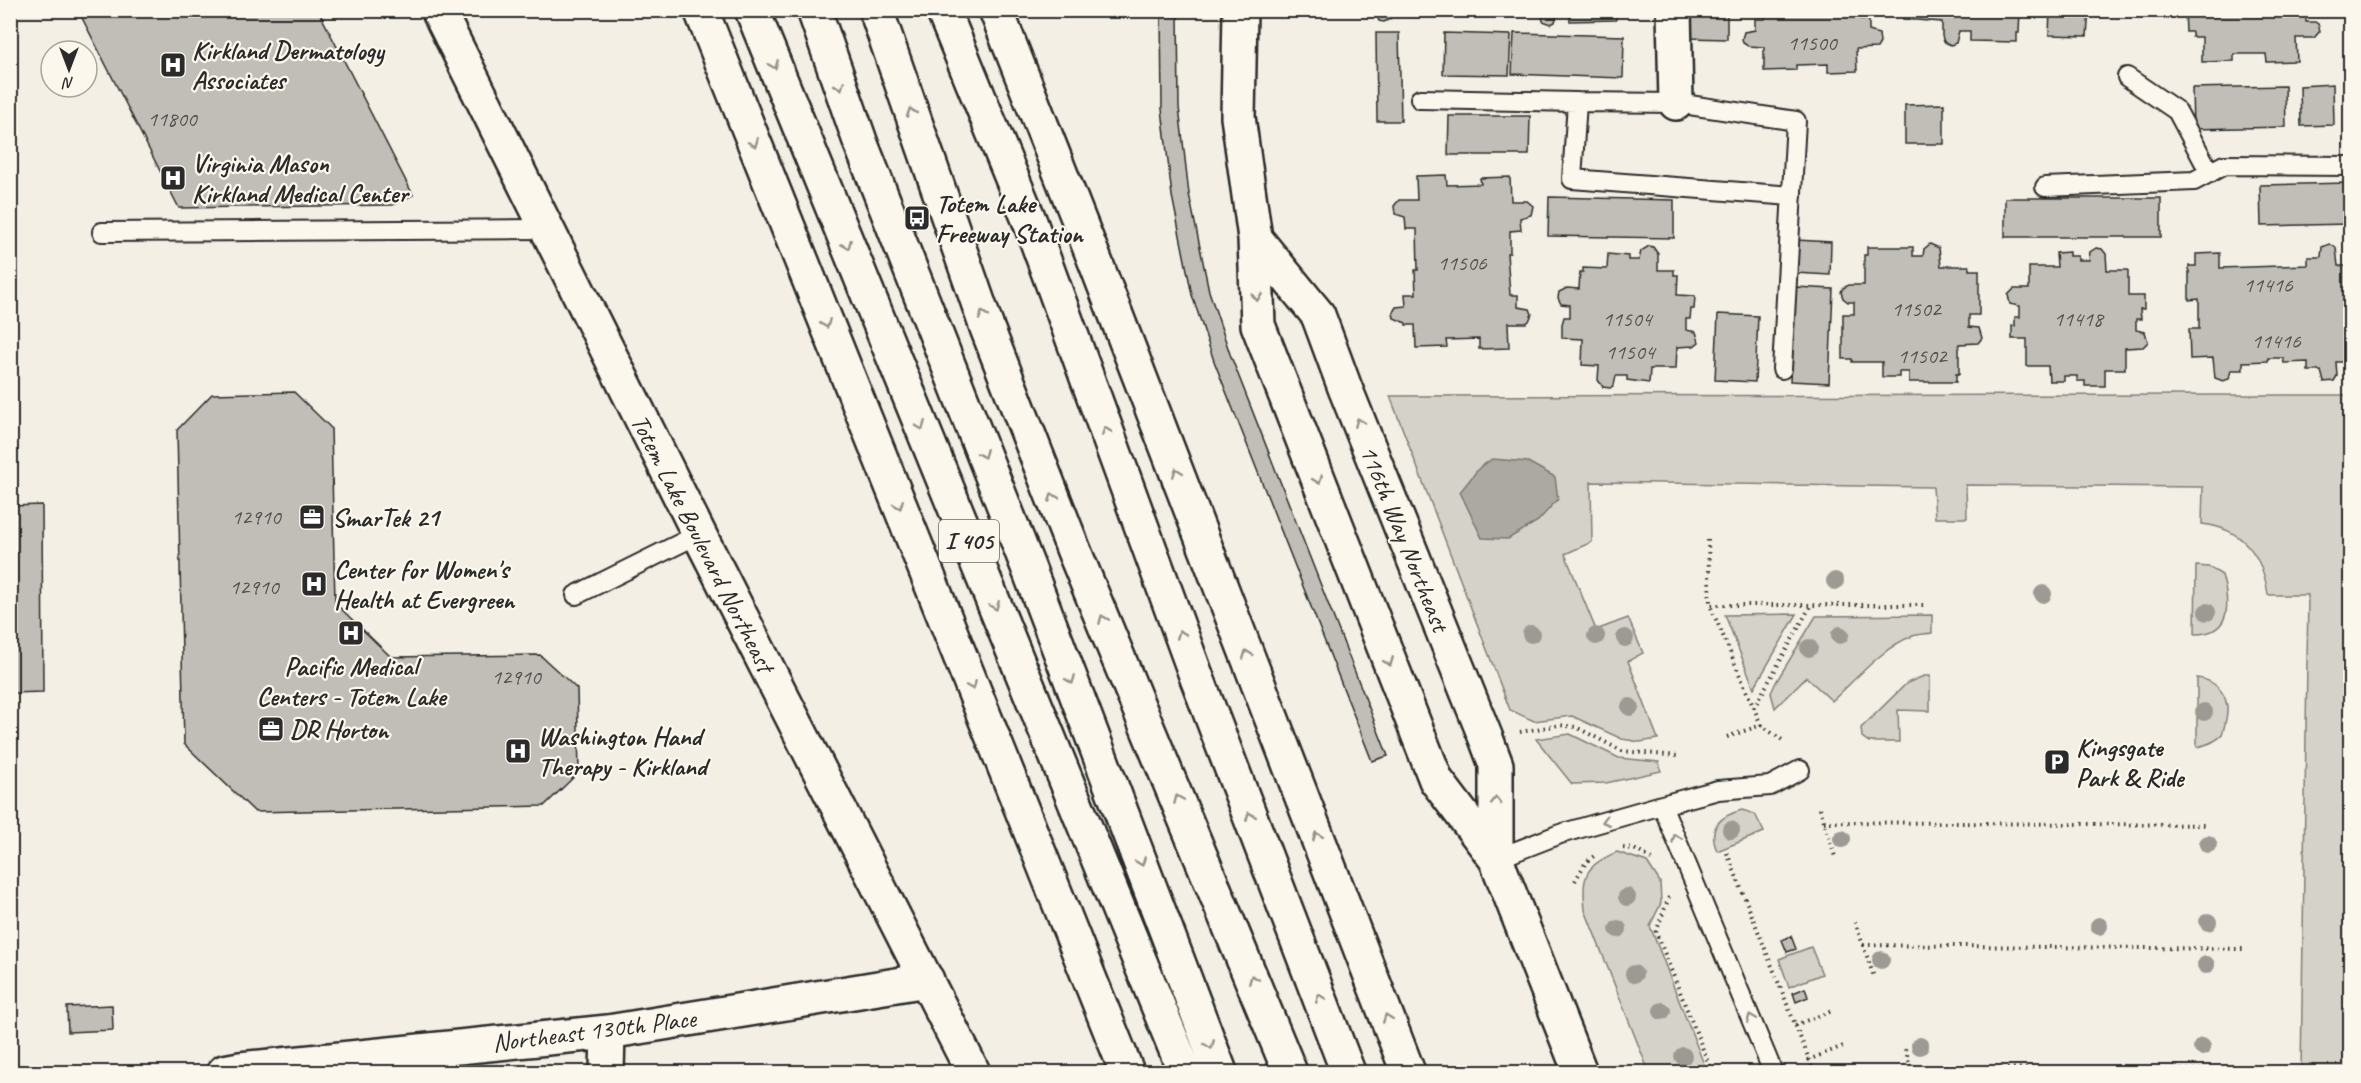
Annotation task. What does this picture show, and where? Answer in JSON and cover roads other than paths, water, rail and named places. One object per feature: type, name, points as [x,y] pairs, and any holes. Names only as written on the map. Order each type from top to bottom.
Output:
[{"type":"main road","name":"Totem Lake Boulevard Northeast","points":[[438,10],[699,534],[973,1072]]},
{"type":"main road","name":"I 405","points":[[701,10],[1127,1072]]},
{"type":"main road","name":"I 405","points":[[752,10],[1185,1072]]},
{"type":"main road","points":[[814,10],[861,144],[1028,567],[1220,1072]]},
{"type":"main road","points":[[876,10],[987,328],[1074,551],[1290,1072]]},
{"type":"main road","points":[[943,10],[1030,222],[1193,667],[1348,1072]]},
{"type":"main road","points":[[996,10],[1408,1072]]},
{"type":"main road","name":"116th Way Northeast","points":[[1240,10],[1238,117],[1255,238],[1258,325],[1436,780],[1496,859],[1580,1072]]},
{"type":"main road","points":[[1674,10],[1676,103]]},
{"type":"main road","name":"116th Way Northeast","points":[[1255,238],[1318,315],[1345,388],[1487,741],[1496,765],[1496,859]]},
{"type":"main road","name":"Northeast 130th Place","points":[[224,1072],[608,1032],[927,980]]},
{"type":"main road","points":[[608,1032],[608,1072]]},
{"type":"lane","points":[[2127,77],[2177,111],[2210,173]]},
{"type":"lane","points":[[1420,99],[1676,103],[1796,121],[1782,369]]},
{"type":"lane","points":[[1577,102],[1572,179],[1792,195]]},
{"type":"lane","points":[[2045,187],[2194,182],[2224,165],[2350,166]]},
{"type":"lane","points":[[102,232],[546,229]]},
{"type":"lane","points":[[576,595],[699,534]]},
{"type":"lane","points":[[1496,859],[1560,834],[1718,790],[1770,786],[1800,770]]},
{"type":"lane","points":[[1662,805],[1773,1072]]},
{"type":"place","name":"Kirkland Dermatology Associates","points":[[173,65]]},
{"type":"place","name":"Virginia Mason Kirkland Medical Center","points":[[173,178]]},
{"type":"place","name":"Totem Lake Freeway Station","points":[[917,218]]},
{"type":"place","name":"SmarTek 21","points":[[312,517]]},
{"type":"place","name":"Center for Women's Health at Evergreen","points":[[314,584]]},
{"type":"place","name":"Pacific Medical Centers - Totem Lake","points":[[351,633]]},
{"type":"place","name":"DR Horton","points":[[271,729]]},
{"type":"place","name":"Washington Hand Therapy - Kirkland","points":[[518,751]]},
{"type":"place","name":"Kingsgate Park & Ride","points":[[2057,762]]}]
